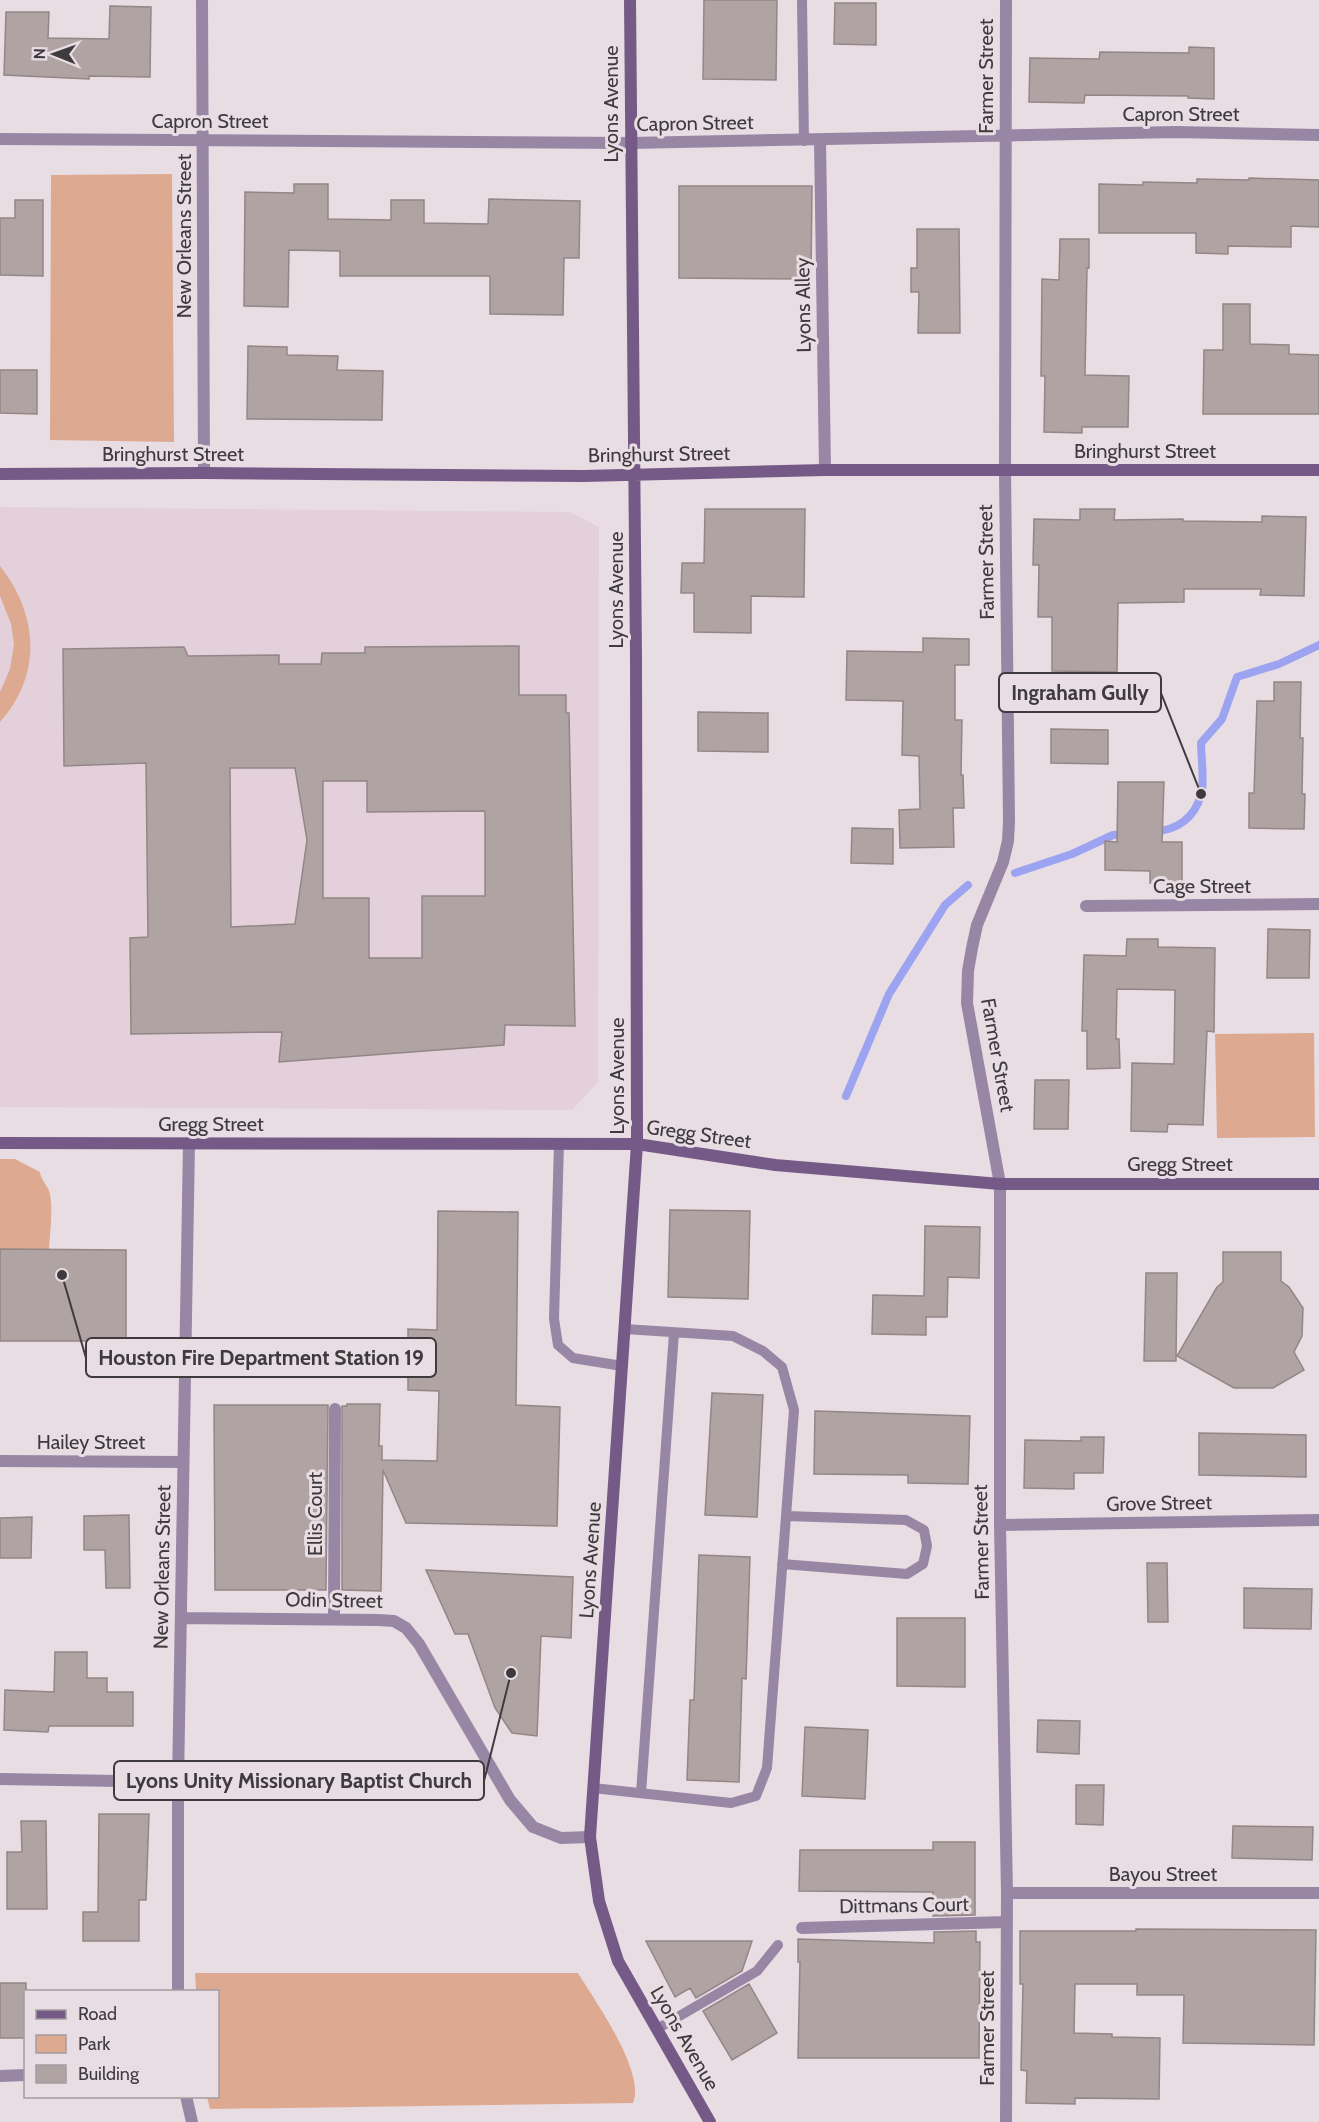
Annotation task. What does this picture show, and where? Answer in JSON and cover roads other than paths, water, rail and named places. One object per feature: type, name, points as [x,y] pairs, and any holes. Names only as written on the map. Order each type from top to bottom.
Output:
[{"type":"street","name":"New Orleans Street","points":[[202,0],[204,472]]},
{"type":"street","name":"Lyons Avenue","points":[[630,0],[637,1144],[590,1837],[599,1900],[618,1961],[711,2122]]},
{"type":"street","name":"Farmer Street","points":[[1006,0],[1005,471],[1010,821],[1003,862],[977,925],[968,971],[967,1003],[1000,1184],[1000,1525],[1007,1893],[1006,2122]]},
{"type":"street","name":"Capron Street","points":[[0,139],[631,143],[1176,132],[1319,135]]},
{"type":"street","name":"Lyons Alley","points":[[820,140],[825,470]]},
{"type":"street","name":"Bringhurst Street","points":[[0,474],[204,472],[634,475],[825,470],[1319,470]]},
{"type":"street","name":"Cage Street","points":[[1086,906],[1319,904]]},
{"type":"street","name":"Gregg Street","points":[[0,1143],[637,1144],[776,1165],[1000,1184],[1319,1184]]},
{"type":"street","name":"New Orleans Street","points":[[178,1990],[178,1782],[189,1143]]},
{"type":"street","name":"Ellis Court","points":[[334,1618],[335,1409]]},
{"type":"street","name":"Hailey Street","points":[[0,1461],[183,1462]]},
{"type":"street","name":"Grove Street","points":[[1000,1525],[1319,1520]]},
{"type":"street","name":"Odin Street","points":[[181,1618],[334,1618],[394,1621],[406,1628],[419,1644],[510,1800],[533,1827],[561,1838],[590,1837]]},
{"type":"street","points":[[0,1779],[178,1782]]},
{"type":"street","name":"Bayou Street","points":[[1007,1893],[1319,1893]]},
{"type":"street","name":"Dittmans Court","points":[[802,1928],[1006,1922]]},
{"type":"street","points":[[0,2076],[24,2075]]},
{"type":"street","points":[[186,2098],[192,2122]]},
{"type":"lane","points":[[802,0],[804,141]]},
{"type":"lane","points":[[559,1144],[554,1319],[558,1345],[573,1358],[622,1366]]},
{"type":"lane","points":[[593,1788],[731,1803],[756,1796],[767,1768],[794,1410],[782,1367],[763,1351],[733,1336],[625,1329]]},
{"type":"lane","points":[[641,1793],[674,1332]]},
{"type":"lane","points":[[782,1564],[908,1574],[923,1564],[927,1546],[924,1530],[906,1520],[786,1516]]},
{"type":"lane","points":[[657,2029],[757,1971],[778,1945]]},
{"type":"waterway","points":[[1153,832],[1177,826],[1194,811],[1203,783],[1201,743],[1222,719],[1237,677],[1279,664],[1319,645]]},
{"type":"waterway","points":[[1015,873],[1072,854],[1113,835],[1126,834]]},
{"type":"waterway","points":[[846,1096],[889,994],[945,905],[968,885]]},
{"type":"place","name":"Ingraham Gully","points":[[1201,794]]},
{"type":"place","name":"Houston Fire Department Station 19","points":[[62,1275]]},
{"type":"place","name":"Lyons Unity Missionary Baptist Church","points":[[511,1673]]}]
